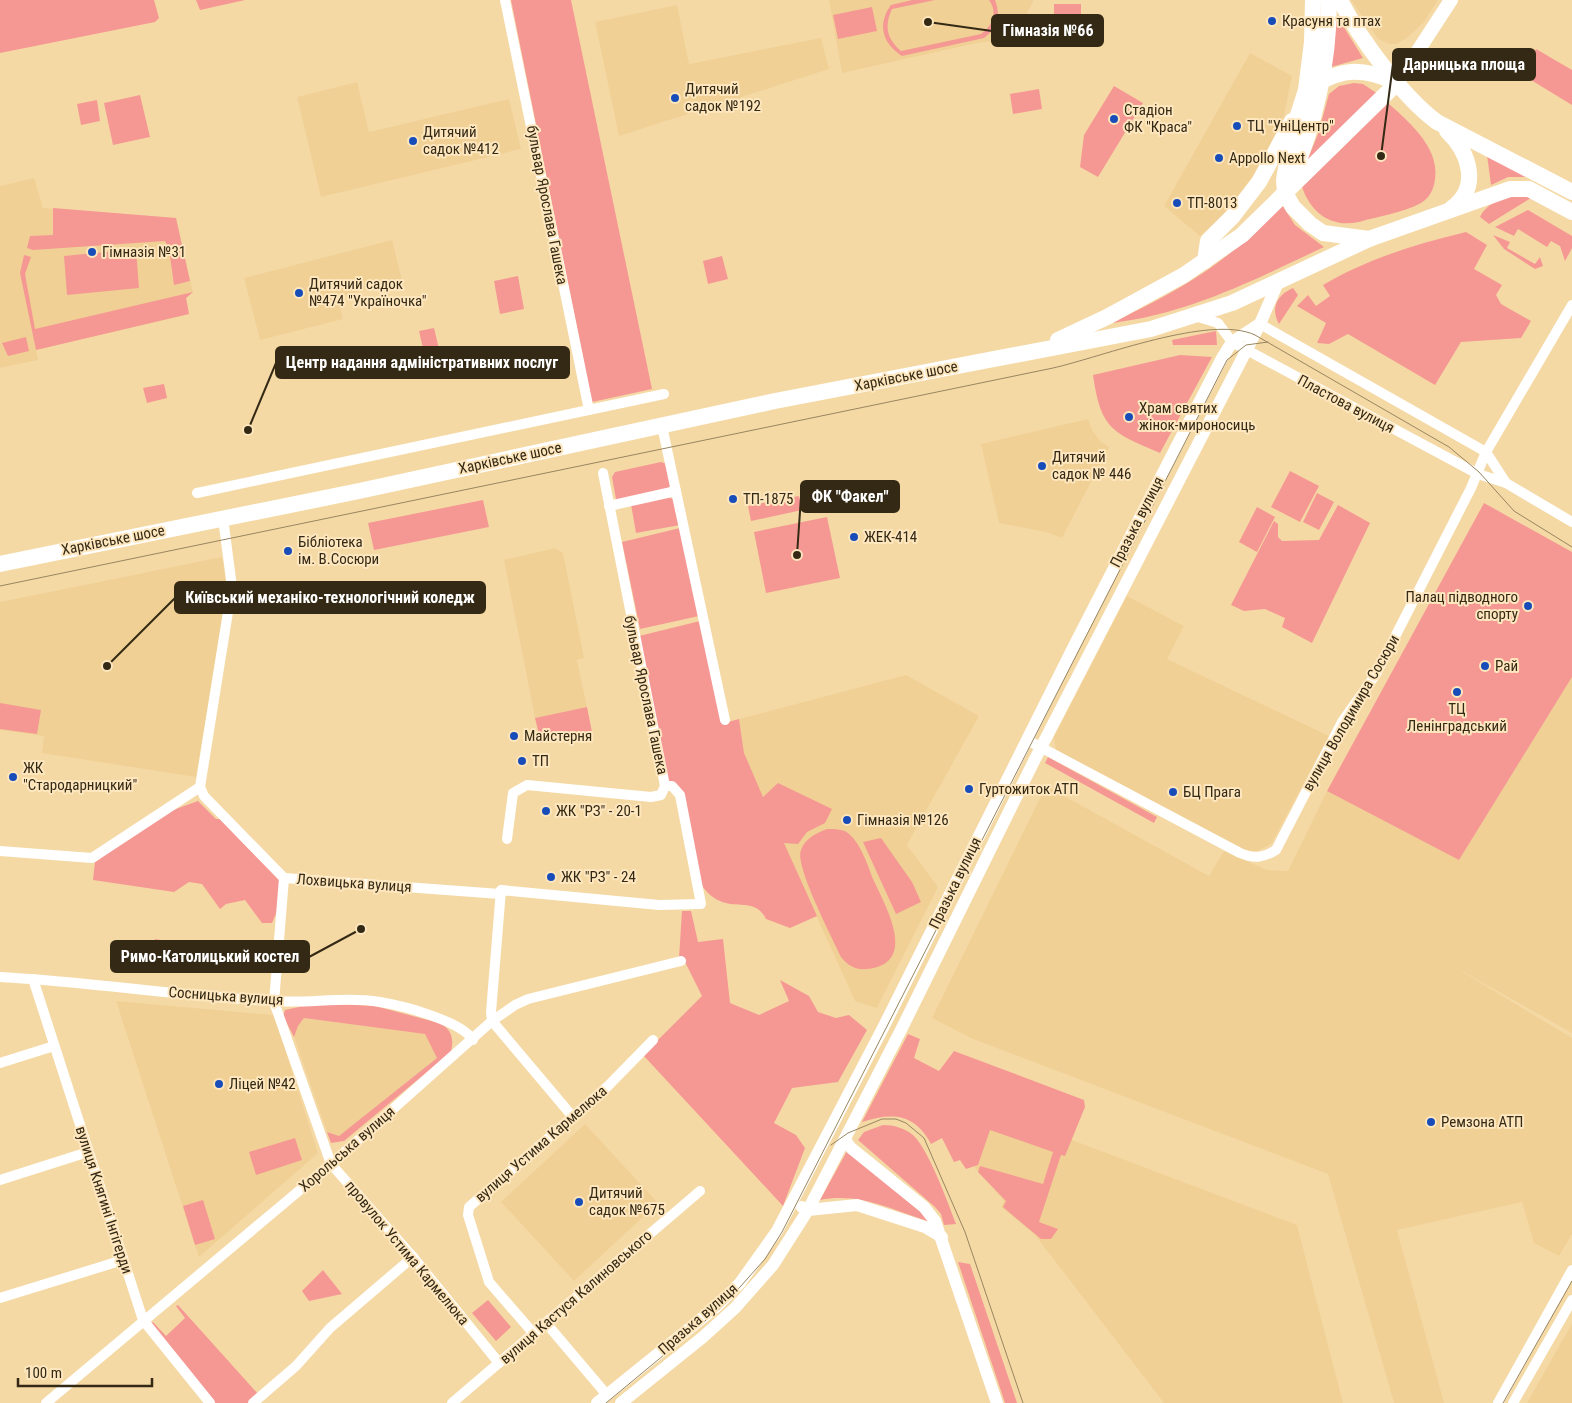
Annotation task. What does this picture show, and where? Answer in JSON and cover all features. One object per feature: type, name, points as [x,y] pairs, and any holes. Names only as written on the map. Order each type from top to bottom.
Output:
[{"type":"main road","points":[[1314,0],[1312,42],[1306,90],[1287,157],[1284,180],[1285,193],[1298,213],[1323,233],[1369,239]]},
{"type":"main road","points":[[1285,193],[1310,133],[1321,80],[1329,21],[1329,0]]},
{"type":"main road","points":[[1340,0],[1350,18],[1397,83],[1425,113],[1438,122],[1572,192]]},
{"type":"main road","points":[[1397,83],[1451,0]]},
{"type":"main road","points":[[1205,261],[1208,241],[1233,216],[1259,182],[1284,137],[1306,90],[1321,80],[1341,73],[1355,71],[1378,74],[1397,83]]},
{"type":"main road","name":"Харківське шосе","points":[[1020,354],[1053,343],[1107,318],[1205,261],[1242,235],[1397,83]]},
{"type":"main road","points":[[1438,122],[1458,142],[1464,152],[1470,179],[1464,196],[1448,211]]},
{"type":"main road","name":"Харківське шосе","points":[[0,564],[775,401],[1152,329],[1232,302],[1369,239],[1510,189],[1529,189],[1572,212]]},
{"type":"street","name":"бульвар Ярослава Гашека","points":[[505,0],[589,410]]},
{"type":"street","name":"Празька вулиця","points":[[621,1403],[703,1337],[735,1308],[773,1265],[808,1210],[901,1030],[1041,747],[1247,350],[1279,280]]},
{"type":"street","name":"вулиця Володимира Сосюри","points":[[1027,740],[1240,853],[1253,858],[1268,855],[1276,850],[1342,722],[1376,674],[1478,474],[1486,452],[1572,305]]},
{"type":"street","name":"Пластова вулиця","points":[[1194,315],[1218,323],[1232,342],[1478,474],[1506,483],[1572,522]]},
{"type":"street","name":"Празька вулиця","points":[[602,1399],[692,1327],[731,1292],[763,1253],[793,1202],[885,1024],[1168,461],[1232,342],[1260,324]]},
{"type":"street","name":"Пластова вулиця","points":[[1260,324],[1486,452],[1506,483]]},
{"type":"street","name":"Харківське шосе","points":[[196,493],[664,394]]},
{"type":"street","points":[[662,426],[725,720]]},
{"type":"street","name":"бульвар Ярослава Гашека","points":[[602,473],[665,786],[672,786],[680,795],[701,904]]},
{"type":"street","points":[[609,506],[676,491]]},
{"type":"street","points":[[0,851],[92,858],[200,787],[232,587],[223,518]]},
{"type":"street","points":[[507,839],[513,793],[527,785],[651,798],[661,796],[665,786]]},
{"type":"street","name":"Лохвицька вулиця","points":[[200,787],[204,796],[284,878],[501,892],[659,905],[701,904]]},
{"type":"street","name":"провулок Устима Кармелюка","points":[[284,878],[274,1002],[331,1164],[413,1257],[499,1363]]},
{"type":"street","points":[[501,892],[490,1012],[492,1021],[574,1117]]},
{"type":"street","name":"Хорольська вулиця","points":[[46,1403],[331,1164],[473,1040],[492,1021],[515,1005],[528,999],[681,961]]},
{"type":"street","name":"Сосницька вулиця","points":[[0,976],[274,1002],[330,999],[381,1002],[453,1023],[468,1032],[473,1040]]},
{"type":"street","name":"вулиця Княгині Інгігерди","points":[[33,979],[143,1320],[210,1403]]},
{"type":"street","points":[[885,1024],[901,1030]]},
{"type":"street","name":"вулиця Устима Кармелюка","points":[[534,1334],[489,1282],[468,1215],[469,1207],[574,1117],[608,1086],[653,1040]]},
{"type":"street","points":[[0,1063],[54,1046]]},
{"type":"street","points":[[845,1140],[851,1148],[924,1207],[935,1221],[997,1403]]},
{"type":"street","points":[[0,1180],[88,1152]]},
{"type":"street","name":"вулиця Кастуся Калиновського","points":[[452,1403],[700,1191]]},
{"type":"street","points":[[793,1202],[808,1210],[857,1205],[925,1227],[942,1237]]},
{"type":"street","points":[[253,1403],[296,1366],[330,1328],[413,1257]]},
{"type":"street","points":[[0,1298],[123,1260]]},
{"type":"street","points":[[1498,1403],[1572,1270]]},
{"type":"street","points":[[1513,1403],[1572,1300]]},
{"type":"street","points":[[546,1323],[602,1399]]},
{"type":"shaded area","points":[[0,0],[154,0],[159,18],[155,22],[0,53]]},
{"type":"shaded area","points":[[196,0],[245,0],[200,10]]},
{"type":"shaded area","points":[[511,0],[571,0],[652,389],[592,402]]},
{"type":"shaded area","points":[[829,0],[1034,0],[1014,38],[977,43],[842,73]]},
{"type":"shaded area","points":[[912,0],[935,0],[892,9],[888,21],[888,32],[893,42],[901,51],[981,34],[989,27],[994,14],[989,0],[995,0],[998,11],[997,21],[989,34],[984,38],[902,56],[895,51],[886,39],[883,26],[884,19],[891,5]]},
{"type":"shaded area","points":[[1351,0],[1438,0],[1424,22],[1408,37],[1397,44],[1390,44],[1378,39]]},
{"type":"shaded area","points":[[1054,4],[1081,4],[1081,19],[1054,19]]},
{"type":"shaded area","name":"Дитячий садок №192","points":[[677,5],[689,64],[821,38],[829,69],[619,136],[595,22]]},
{"type":"shaded area","points":[[872,7],[877,31],[838,39],[833,15]]},
{"type":"shaded area","points":[[1337,16],[1363,58],[1331,67]]},
{"type":"shaded area","points":[[1536,49],[1572,70],[1572,105],[1521,74]]},
{"type":"shaded area","points":[[1250,53],[1292,76],[1284,116],[1262,164],[1224,214],[1200,236],[1164,206]]},
{"type":"shaded area","name":"Дитячий садок №412","points":[[357,82],[369,132],[509,99],[521,149],[321,197],[297,97]]},
{"type":"shaded area","points":[[1354,83],[1363,84],[1378,94],[1305,166],[1318,134],[1329,94],[1339,86]]},
{"type":"shaded area","name":"Стадіон ФК \"Краса\"","points":[[1114,86],[1143,103],[1098,177],[1080,167],[1084,135]]},
{"type":"shaded area","points":[[1039,89],[1042,109],[1013,114],[1010,94]]},
{"type":"shaded area","points":[[140,95],[150,137],[113,145],[104,103]]},
{"type":"shaded area","points":[[97,100],[100,121],[81,125],[77,104]]},
{"type":"shaded area","points":[[1388,103],[1415,129],[1429,149],[1434,160],[1436,172],[1431,193],[1414,206],[1399,212],[1359,222],[1340,223],[1323,216],[1311,204],[1302,187]]},
{"type":"shaded area","points":[[1487,155],[1528,177],[1508,177],[1491,185]]},
{"type":"shaded area","name":"Гімназія №31","points":[[34,178],[43,208],[176,218],[193,292],[186,298],[189,314],[36,350],[38,360],[0,368],[0,186]]},
{"type":"shaded area","points":[[1520,195],[1531,198],[1489,224],[1480,217],[1492,204],[1502,199]]},
{"type":"shaded area","points":[[1282,205],[1295,225],[1324,247],[1222,294],[1169,312],[1113,323],[1175,290],[1211,268],[1248,238]]},
{"type":"shaded area","points":[[53,208],[176,218],[190,281],[174,285],[169,249],[165,241],[33,250],[27,248],[30,236],[53,235]]},
{"type":"shaded area","points":[[1528,210],[1572,236],[1572,248],[1565,261],[1560,246],[1551,241],[1547,247],[1518,229],[1514,236],[1495,227]]},
{"type":"shaded area","points":[[1466,232],[1487,245],[1474,269],[1502,285],[1496,295],[1501,304],[1531,321],[1521,338],[1461,342],[1435,385],[1348,334],[1329,344],[1317,343],[1326,323],[1297,306],[1308,295],[1316,306],[1330,296],[1323,285],[1357,267],[1392,253]]},
{"type":"shaded area","points":[[1493,235],[1510,242],[1507,248],[1535,264],[1540,257],[1543,266],[1535,269],[1504,249]]},
{"type":"shaded area","name":"Дитячий садок №474 \"Україночка\"","points":[[392,240],[402,280],[338,297],[343,319],[260,340],[244,278]]},
{"type":"shaded area","points":[[136,249],[139,288],[67,295],[64,256]]},
{"type":"shaded area","points":[[24,255],[31,257],[25,274],[35,329],[193,292],[186,298],[189,314],[36,350],[20,273]]},
{"type":"shaded area","points":[[722,256],[728,279],[708,284],[703,261]]},
{"type":"shaded area","points":[[518,276],[524,309],[500,314],[494,281]]},
{"type":"shaded area","points":[[1293,288],[1298,295],[1279,324],[1276,318],[1275,307],[1279,298]]},
{"type":"shaded area","points":[[434,328],[440,353],[425,357],[419,331]]},
{"type":"shaded area","points":[[1216,331],[1217,345],[1173,345],[1172,340]]},
{"type":"shaded area","points":[[26,337],[29,351],[8,356],[2,343]]},
{"type":"shaded area","points":[[1180,355],[1212,357],[1160,453],[1130,440],[1112,427],[1100,407],[1093,375]]},
{"type":"shaded area","points":[[164,384],[167,398],[147,403],[143,388]]},
{"type":"shaded area","name":"Дитячий садок № 446","points":[[1088,419],[1092,430],[1100,441],[1109,447],[1062,538],[1046,532],[999,523],[981,444]]},
{"type":"shaded area","points":[[661,462],[667,464],[671,484],[667,491],[622,501],[616,499],[612,477],[615,472]]},
{"type":"shaded area","points":[[1290,471],[1319,486],[1300,522],[1271,507]]},
{"type":"shaded area","points":[[1317,493],[1334,502],[1319,530],[1303,522]]},
{"type":"shaded area","points":[[799,496],[802,510],[751,521],[748,506]]},
{"type":"shaded area","points":[[669,497],[674,500],[680,525],[636,533],[631,504]]},
{"type":"shaded area","points":[[483,500],[489,527],[374,550],[368,523]]},
{"type":"shaded area","points":[[1484,503],[1572,552],[1572,677],[1459,860],[1327,791]]},
{"type":"shaded area","points":[[1338,505],[1370,523],[1312,643],[1282,627],[1285,618],[1265,609],[1244,611],[1231,605],[1274,521],[1278,524],[1278,537],[1282,541],[1319,540]]},
{"type":"shaded area","points":[[1257,507],[1275,517],[1257,552],[1239,542]]},
{"type":"shaded area","points":[[827,517],[840,578],[766,593],[754,532]]},
{"type":"shaded area","points":[[680,528],[699,616],[640,629],[622,542]]},
{"type":"shaded area","points":[[555,548],[563,553],[584,658],[577,660],[587,707],[535,718],[504,560]]},
{"type":"shaded area","points":[[222,557],[227,589],[196,777],[42,753],[44,736],[0,730],[0,602]]},
{"type":"shaded area","points":[[1127,596],[1184,626],[1167,659],[1329,736],[1271,844],[1257,851],[1245,850],[1056,751],[1054,737]]},
{"type":"shaded area","points":[[700,621],[728,722],[739,719],[744,753],[763,797],[778,783],[832,809],[825,823],[807,832],[798,844],[784,843],[817,916],[790,928],[766,919],[757,908],[752,906],[717,900],[701,885],[682,792],[677,785],[666,779],[639,636]]},
{"type":"shaded area","name":"Гімназія №126","points":[[906,675],[979,716],[907,845],[938,887],[877,1008],[855,1001],[752,774],[744,753],[739,719]]},
{"type":"shaded area","points":[[1572,677],[1572,1033],[1453,966],[1572,1038],[1572,1234],[1559,1256],[1534,1243],[1522,1202],[1397,1230],[1444,1403],[1394,1403],[1328,1174],[973,1039],[932,1018],[1046,786],[1209,876],[1224,851],[1267,870],[1288,871],[1327,791],[1459,860]]},
{"type":"shaded area","points":[[0,703],[41,710],[37,734],[0,729]]},
{"type":"shaded area","points":[[587,707],[592,732],[541,743],[535,718]]},
{"type":"shaded area","points":[[1048,757],[1157,817],[1154,823],[1045,763]]},
{"type":"shaded area","points":[[198,801],[216,819],[220,819],[280,881],[278,909],[272,923],[262,923],[245,900],[226,904],[220,909],[202,884],[189,882],[174,892],[93,880],[95,862],[100,859],[102,853],[165,813]]},
{"type":"shaded area","points":[[827,829],[845,831],[858,844],[891,919],[895,946],[892,957],[883,965],[859,969],[849,965],[841,957],[808,886],[800,858],[801,850],[808,839]]},
{"type":"shaded area","points":[[881,838],[912,882],[921,902],[896,914],[863,842]]},
{"type":"shaded area","points":[[682,911],[691,911],[698,942],[723,939],[730,1003],[759,1015],[789,1001],[780,980],[809,996],[818,1012],[836,1018],[849,1015],[867,1030],[838,1082],[792,1088],[774,1123],[796,1135],[805,1148],[783,1206],[643,1055],[702,996],[684,960],[679,958]]},
{"type":"shaded area","points":[[155,939],[173,942],[179,952],[178,958],[172,962],[152,959]]},
{"type":"shaded area","name":"Ліцей №42","points":[[116,1001],[274,1015],[318,1153],[199,1257]]},
{"type":"shaded area","points":[[317,1003],[375,1006],[439,1023],[447,1028],[451,1035],[451,1052],[344,1141],[331,1143],[327,1132],[339,1136],[437,1058],[425,1034],[304,1018],[298,1026],[294,1037],[283,1016],[285,1010]]},
{"type":"shaded area","points":[[304,1018],[426,1034],[437,1058],[339,1137],[327,1132],[294,1037],[298,1026]]},
{"type":"shaded area","points":[[908,1034],[920,1039],[914,1058],[939,1071],[954,1051],[1084,1100],[1085,1107],[1065,1156],[1061,1155],[1039,1222],[1058,1229],[1051,1239],[1041,1239],[1003,1207],[1006,1201],[978,1172],[980,1166],[1043,1184],[1053,1152],[990,1130],[978,1165],[966,1169],[960,1160],[954,1162],[942,1138],[931,1144],[918,1126],[910,1121],[902,1118],[884,1117],[862,1122]]},
{"type":"shaded area","points":[[980,1111],[1072,1140],[1297,1225],[1343,1403],[1164,1403],[1035,1235],[1001,1207],[1004,1201],[975,1168]]},
{"type":"shaded area","name":"Дитячий садок №675","points":[[585,1124],[658,1203],[574,1281],[501,1202]]},
{"type":"shaded area","points":[[883,1125],[902,1129],[913,1135],[919,1142],[937,1176],[956,1224],[944,1225],[941,1214],[935,1207],[858,1140],[864,1132]]},
{"type":"shaded area","points":[[295,1138],[302,1160],[256,1175],[249,1152]]},
{"type":"shaded area","points":[[847,1151],[923,1214],[930,1222],[862,1200],[835,1198],[820,1200]]},
{"type":"shaded area","points":[[203,1200],[215,1239],[195,1245],[183,1206]]},
{"type":"shaded area","points":[[958,1262],[970,1264],[1017,1403],[1005,1403]]},
{"type":"shaded area","points":[[323,1270],[342,1294],[309,1301],[302,1291]]},
{"type":"shaded area","points":[[488,1300],[511,1327],[496,1341],[472,1313]]},
{"type":"shaded area","points":[[178,1305],[259,1395],[249,1403],[215,1403],[150,1325],[153,1322],[166,1336],[185,1318],[176,1306]]},
{"type":"shaded area","points":[[1572,1324],[1572,1403],[1527,1403],[1561,1343]]},
{"type":"tram line","points":[[0,586],[1053,368],[1184,333],[1211,330],[1235,330],[1255,335],[1449,447],[1479,472],[1514,511],[1572,547]]},
{"type":"tram line","points":[[606,1403],[723,1306],[765,1259],[782,1232],[1227,360],[1246,345],[1268,342]]},
{"type":"tram line","points":[[831,1145],[848,1133],[882,1119],[896,1119],[906,1123],[924,1138],[965,1232],[1023,1403]]},
{"type":"tram line","points":[[1503,1403],[1572,1281]]},
{"type":"place","name":"Красуня та птах","points":[[1272,21]]},
{"type":"place","name":"Гімназія №66","points":[[928,22]]},
{"type":"place","name":"Дитячий садок №192","points":[[675,98]]},
{"type":"place","name":"Стадіон ФК \"Краса\"","points":[[1114,119]]},
{"type":"place","name":"ТЦ \"УніЦентр\"","points":[[1237,126]]},
{"type":"place","name":"Дитячий садок №412","points":[[413,141]]},
{"type":"place","name":"Дарницька площа","points":[[1381,156]]},
{"type":"place","name":"Appollo Next","points":[[1219,158]]},
{"type":"place","name":"ТП-8013","points":[[1177,203]]},
{"type":"place","name":"Гімназія №31","points":[[92,252]]},
{"type":"place","name":"Дитячий садок №474 \"Україночка\"","points":[[299,293]]},
{"type":"place","name":"Храм святих жінок-мироносиць","points":[[1129,417]]},
{"type":"place","name":"Центр надання адміністративних послуг","points":[[248,430]]},
{"type":"place","name":"Дитячий садок № 446","points":[[1042,466]]},
{"type":"place","name":"ТП-1875","points":[[733,499]]},
{"type":"place","name":"ЖЕК-414","points":[[854,537]]},
{"type":"place","name":"Бібліотека ім. В.Сосюри","points":[[288,551]]},
{"type":"place","name":"ФК \"Факел\"","points":[[797,555]]},
{"type":"place","name":"Палац підводного спорту","points":[[1528,606]]},
{"type":"place","name":"Київський механіко-технологічний коледж","points":[[107,666]]},
{"type":"place","name":"Рай","points":[[1485,666]]},
{"type":"place","name":"ТЦ Ленінградський","points":[[1457,692]]},
{"type":"place","name":"Майстерня","points":[[514,736]]},
{"type":"place","name":"ТП","points":[[522,761]]},
{"type":"place","name":"ЖК \"Стародарницкий\"","points":[[13,777]]},
{"type":"place","name":"Гуртожиток АТП","points":[[969,789]]},
{"type":"place","name":"БЦ Прага","points":[[1173,792]]},
{"type":"place","name":"ЖК \"РЗ\" - 20-1","points":[[546,811]]},
{"type":"place","name":"Гімназія №126","points":[[847,820]]},
{"type":"place","name":"ЖК \"РЗ\" - 24","points":[[551,877]]},
{"type":"place","name":"Римо-Католицький костел","points":[[361,929]]},
{"type":"place","name":"Ліцей №42","points":[[219,1084]]},
{"type":"place","name":"Ремзона АТП","points":[[1431,1122]]},
{"type":"place","name":"Дитячий садок №675","points":[[579,1202]]}]
